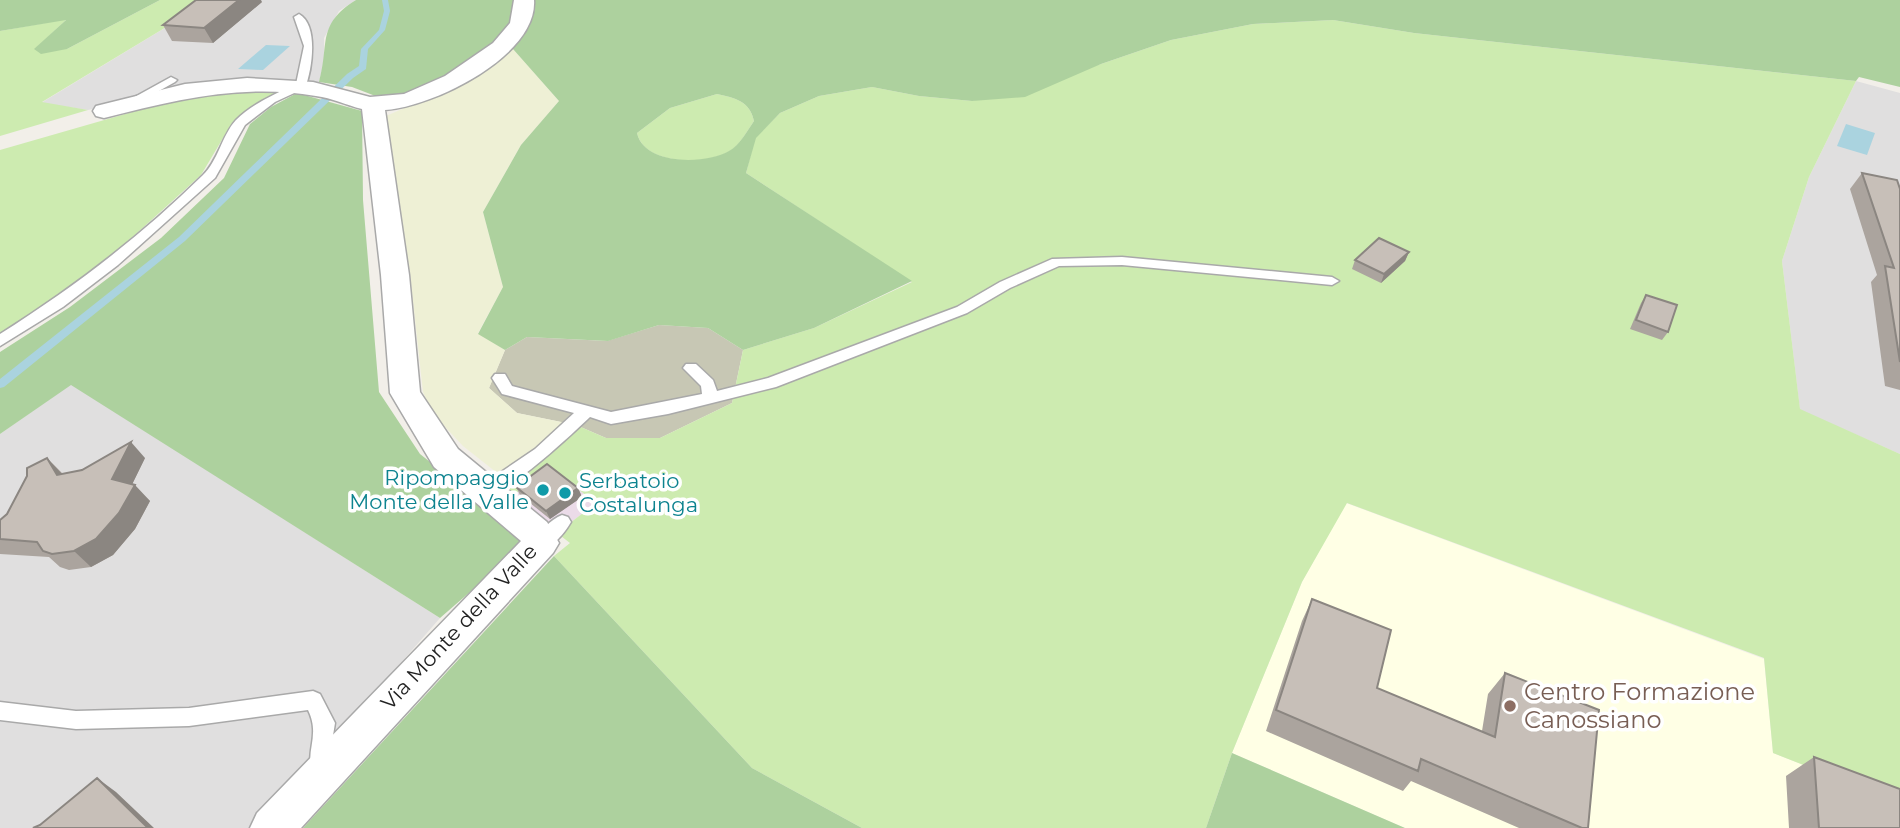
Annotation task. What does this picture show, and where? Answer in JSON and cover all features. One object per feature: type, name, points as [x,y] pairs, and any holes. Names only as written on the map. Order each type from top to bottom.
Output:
[{"type":"street","points":[[104,111],[185,92],[233,85],[301,86],[332,92],[373,105],[426,96],[471,70],[506,43],[516,32],[525,5],[524,0]]},
{"type":"street","name":"Via Monte della Valle","points":[[272,828],[552,532],[535,532],[488,490],[446,458],[405,393],[395,275],[373,105]]},
{"type":"lane","points":[[0,341],[58,304],[113,262],[211,175],[240,123],[271,100],[301,86],[309,46],[299,17]]},
{"type":"lane","points":[[127,105],[171,80]]},
{"type":"lane","points":[[500,378],[507,390],[611,418],[771,383],[962,310],[1004,285],[1057,262],[1122,261],[1332,281]]},
{"type":"lane","points":[[691,368],[708,384],[711,398]]},
{"type":"lane","points":[[488,490],[541,453],[587,410]]},
{"type":"lane","points":[[0,712],[76,720],[189,717],[313,700],[325,723],[319,776]]},
{"type":"shaded area","points":[[211,0],[356,0],[339,11],[324,38],[324,62],[319,82],[225,81],[88,110],[41,103]]},
{"type":"shaded area","points":[[513,49],[559,101],[521,145],[483,212],[503,287],[478,333],[505,350],[489,388],[517,413],[566,423],[501,476],[463,446],[432,413],[423,392],[410,274],[392,170],[386,116],[460,84]]},
{"type":"shaded area","points":[[1856,81],[1900,93],[1900,454],[1800,410],[1782,261],[1809,177]]},
{"type":"shaded area","points":[[659,325],[708,328],[743,350],[732,403],[660,438],[606,438],[576,425],[517,413],[489,388],[505,350],[527,337],[607,341]]},
{"type":"shaded area","points":[[71,384],[440,618],[302,776],[252,828],[0,828],[0,434]]},
{"type":"shaded area","points":[[551,468],[596,503],[557,533],[513,496]]},
{"type":"shaded area","name":"Centro Formazione Canossiano","points":[[1346,503],[1764,659],[1773,753],[1900,803],[1900,828],[1405,828],[1232,753],[1302,582]]},
{"type":"green space","points":[[0,0],[160,0],[67,49],[41,54],[34,49],[66,20],[0,31]]},
{"type":"green space","points":[[160,0],[211,0],[42,102],[88,110],[0,136],[0,31],[67,19],[35,49],[67,49]]},
{"type":"green space","points":[[356,0],[1900,0],[1900,87],[1859,77],[1856,81],[1414,33],[1333,20],[1253,24],[1171,40],[1101,64],[1025,97],[972,101],[919,96],[872,87],[819,96],[780,113],[756,138],[746,173],[912,281],[814,328],[743,350],[708,328],[659,325],[608,341],[527,337],[505,350],[478,334],[503,287],[483,212],[521,145],[559,101],[513,49],[484,49],[443,80],[413,94],[378,97],[352,87],[319,82],[327,36],[335,18]],"holes":[[[717,94],[736,99],[745,105],[754,121],[740,142],[729,151],[705,159],[677,159],[651,151],[642,144],[637,133],[670,108]]]},
{"type":"green space","points":[[1333,20],[1414,33],[1856,81],[1809,177],[1782,261],[1800,409],[1900,454],[1900,803],[1773,753],[1764,658],[1347,503],[1302,582],[1232,753],[1206,828],[862,828],[752,768],[554,556],[570,543],[557,533],[596,503],[551,468],[512,496],[500,487],[576,425],[606,438],[660,438],[732,403],[743,350],[814,328],[912,282],[746,173],[755,138],[780,113],[819,96],[872,87],[919,96],[972,101],[1101,64],[1171,40],[1253,24]]},
{"type":"green space","points":[[289,89],[258,104],[232,123],[201,175],[104,263],[0,336],[0,150],[153,106],[219,92]]},
{"type":"green space","points":[[297,93],[362,111],[363,200],[379,392],[420,454],[493,512],[524,545],[440,618],[71,385],[0,434],[0,352],[70,307],[161,238],[224,178],[250,124],[271,107]]},
{"type":"green space","points":[[717,94],[736,99],[745,105],[754,121],[740,142],[730,151],[706,159],[677,160],[663,157],[642,144],[637,133],[670,108]]},
{"type":"green space","points":[[554,556],[752,768],[862,828],[303,828]]},
{"type":"green space","points":[[1232,753],[1405,828],[1206,828]]},
{"type":"water","points":[[266,45],[290,46],[263,70],[238,69]]},
{"type":"water","points":[[1846,124],[1875,133],[1867,155],[1837,146]]},
{"type":"building","points":[[196,0],[239,0],[204,28],[163,25]]},
{"type":"building","points":[[1862,173],[1897,180],[1900,189],[1900,362],[1885,266],[1894,268]]},
{"type":"building","points":[[1379,238],[1409,252],[1384,274],[1355,260]]},
{"type":"building","points":[[1646,295],[1677,305],[1668,332],[1636,320]]},
{"type":"building","points":[[131,442],[112,479],[135,485],[119,513],[96,539],[74,551],[52,554],[43,551],[37,542],[0,539],[0,520],[7,514],[27,476],[27,468],[47,458],[57,475],[82,470]]},
{"type":"building","points":[[547,464],[578,488],[546,511],[516,487]]},
{"type":"building","points":[[1312,599],[1391,630],[1377,688],[1495,737],[1505,673],[1599,710],[1588,828],[1582,828],[1421,759],[1418,771],[1276,710]]},
{"type":"building","points":[[1814,757],[1900,789],[1900,828],[1819,828]]},
{"type":"building","points":[[97,778],[148,828],[33,828],[40,825]]},
{"type":"waterway","points":[[0,384],[182,239],[350,76],[363,67],[365,49],[382,30],[387,11],[385,0]]},
{"type":"place","name":"Ripompaggio Monte della Valle","points":[[543,490]]},
{"type":"place","name":"Serbatoio Costalunga","points":[[565,493]]},
{"type":"place","name":"Centro Formazione Canossiano","points":[[1510,706]]}]
